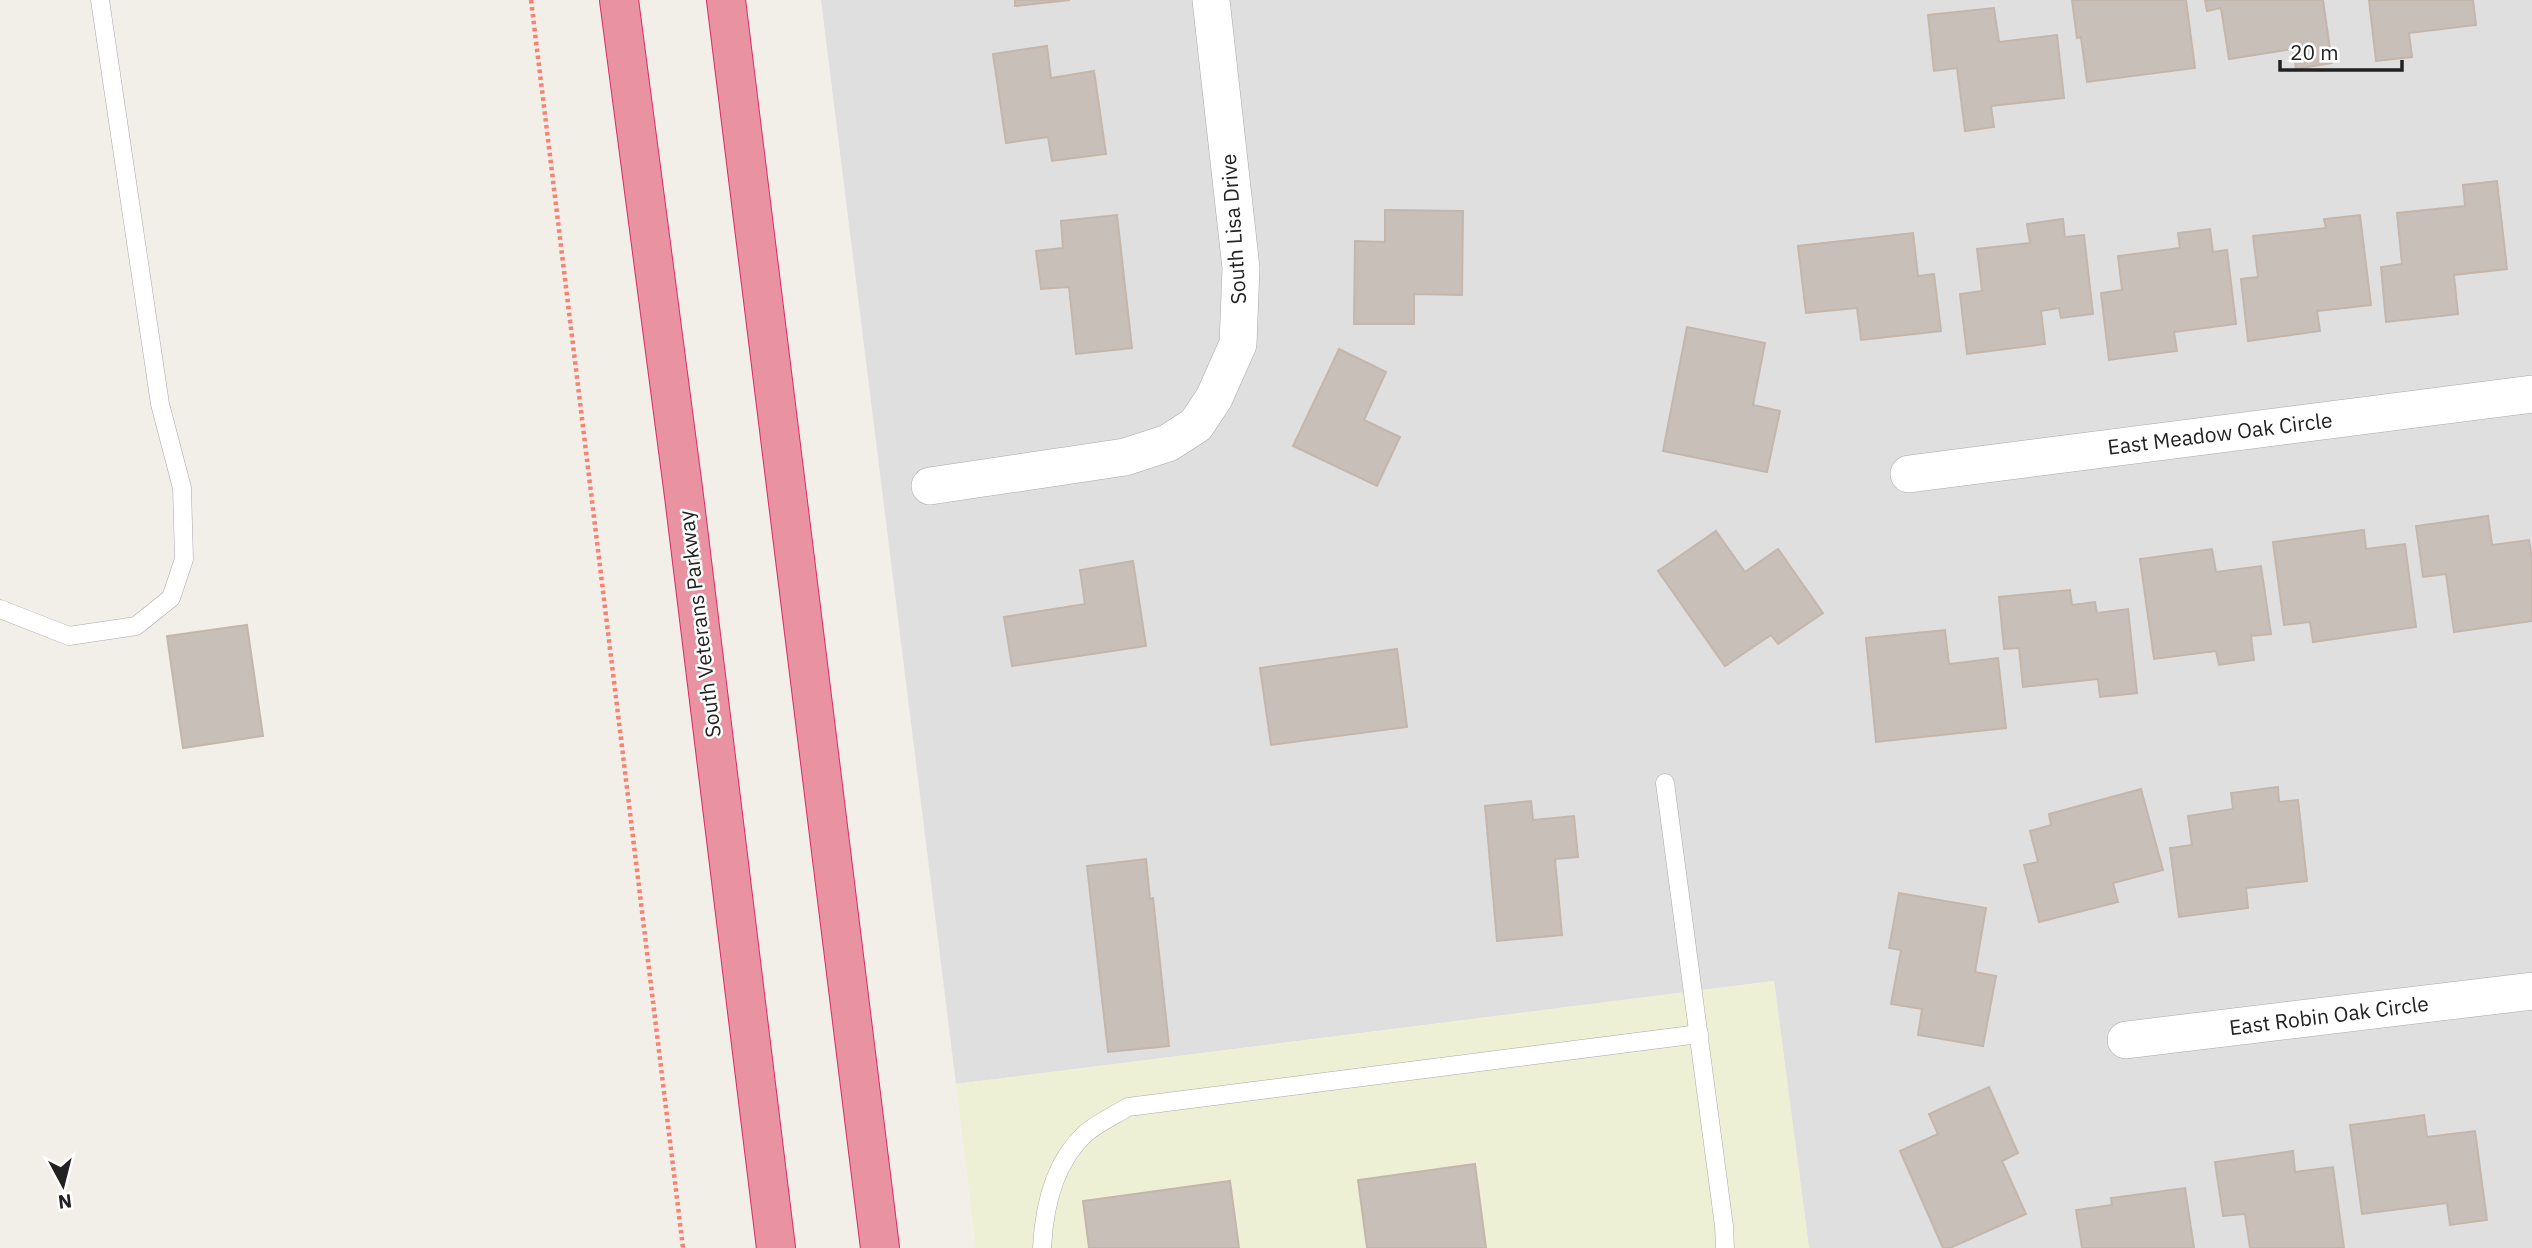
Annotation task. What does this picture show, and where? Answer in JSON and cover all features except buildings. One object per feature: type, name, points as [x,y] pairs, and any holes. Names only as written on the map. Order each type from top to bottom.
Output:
[{"type":"highway","name":"South Veterans Parkway","points":[[619,0],[686,510],[776,1248]]},
{"type":"highway","points":[[726,0],[880,1248]]},
{"type":"street","name":"South Lisa Drive","points":[[930,486],[1125,457],[1168,443],[1196,425],[1214,398],[1238,344],[1241,268],[1211,0]]},
{"type":"street","name":"East Meadow Oak Circle","points":[[1909,474],[2532,394]]},
{"type":"street","name":"East Robin Oak Circle","points":[[2126,1041],[2532,991]]},
{"type":"lane","points":[[0,609],[69,636],[136,626],[171,598],[184,559],[182,488],[160,404],[100,0]]},
{"type":"lane","points":[[1665,783],[1725,1248]]},
{"type":"lane","points":[[1042,1248],[1043,1219],[1060,1164],[1086,1133],[1128,1107],[1699,1034]]},
{"type":"path","points":[[531,0],[683,1248]]},
{"type":"shaded area","points":[[821,0],[2532,0],[2532,1248],[1809,1248],[1774,981],[956,1084]]},
{"type":"green space","points":[[1774,981],[1809,1248],[976,1248],[956,1084]]}]
